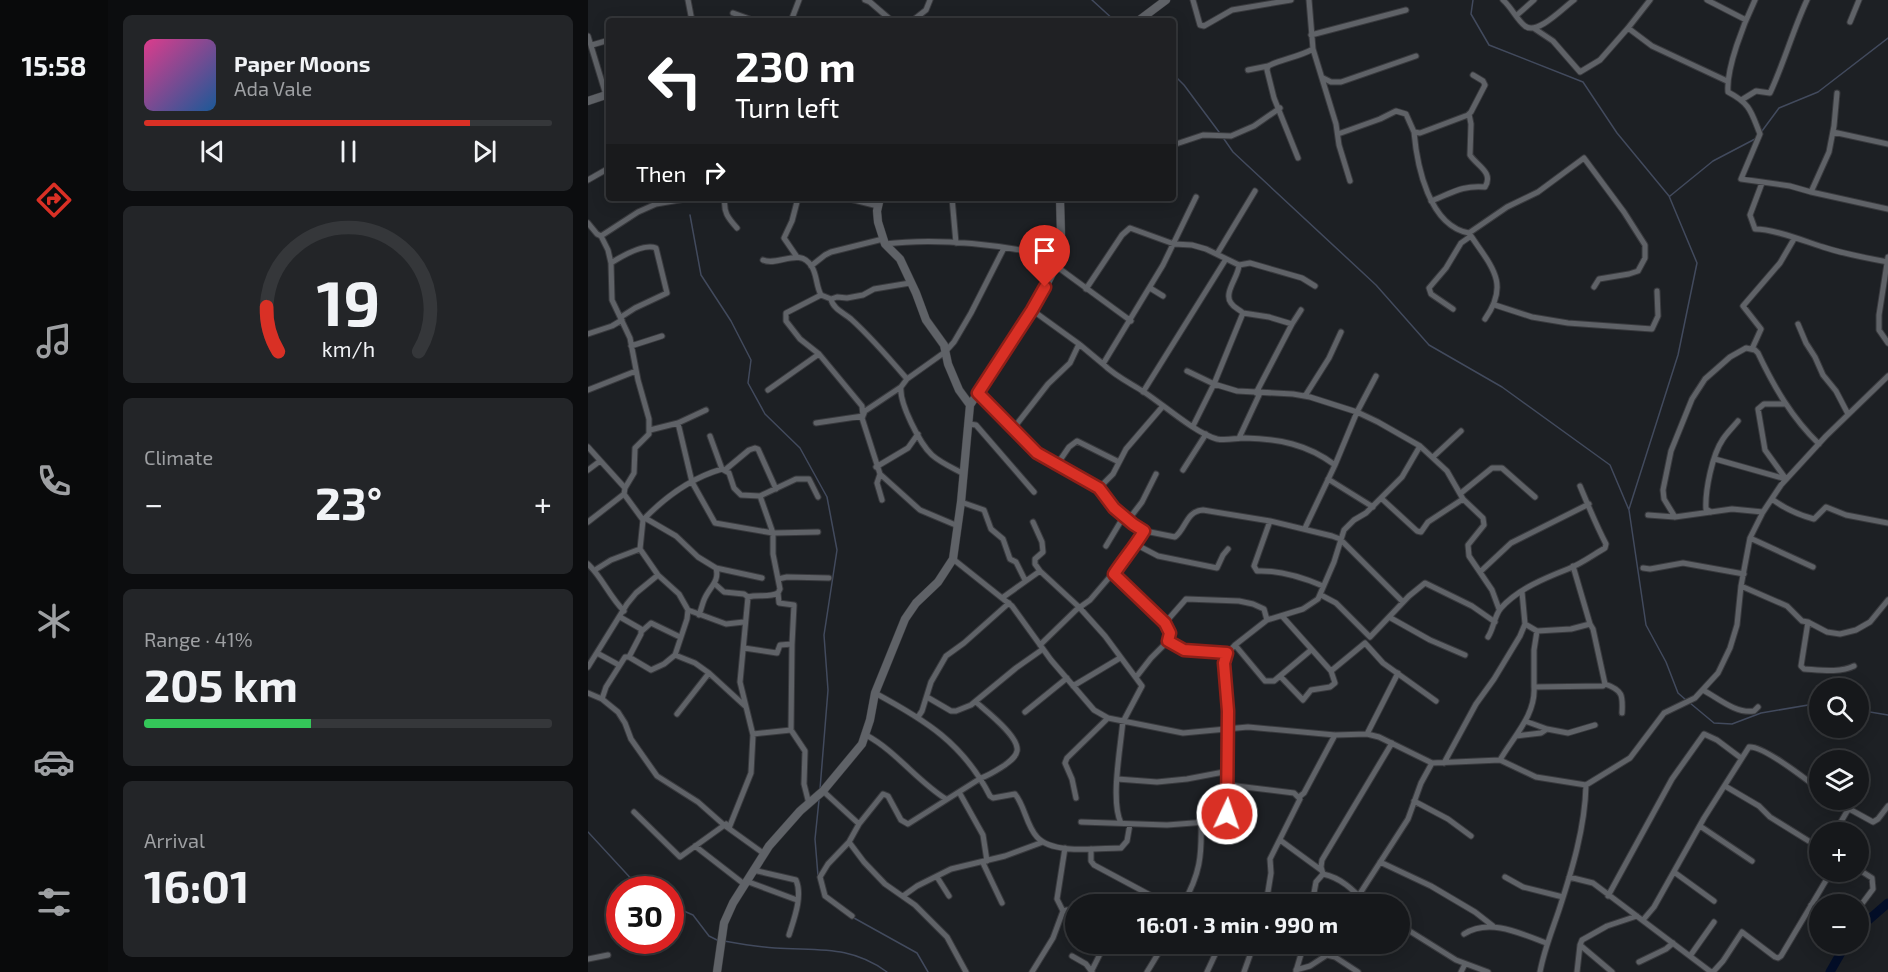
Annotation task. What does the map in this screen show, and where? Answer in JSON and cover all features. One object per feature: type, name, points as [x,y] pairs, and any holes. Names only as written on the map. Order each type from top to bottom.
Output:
[{"type":"street","points":[[688,0],[691,18]]},
{"type":"street","points":[[792,18],[799,0]]},
{"type":"street","points":[[916,18],[926,10],[930,0]]},
{"type":"street","points":[[1142,18],[1166,0]]},
{"type":"street","points":[[1193,0],[1200,25],[1204,26],[1232,10],[1291,0]]},
{"type":"street","points":[[1309,0],[1313,50],[1323,78],[1350,181]]},
{"type":"street","points":[[1503,0],[1525,26],[1553,40],[1580,72],[1600,60],[1650,0]]},
{"type":"street","points":[[1517,15],[1534,0]]},
{"type":"street","points":[[1535,29],[1574,0]]},
{"type":"street","points":[[1707,0],[1746,20]]},
{"type":"street","points":[[1755,0],[1746,20],[1728,81],[1728,92],[1743,99],[1760,134],[1741,179],[1790,186],[1888,209]]},
{"type":"street","points":[[1743,99],[1756,91],[1770,93],[1807,0]]},
{"type":"street","points":[[1850,22],[1859,0]]},
{"type":"street","points":[[868,1],[888,18]]},
{"type":"street","points":[[1311,35],[1406,10]]},
{"type":"street","points":[[733,14],[746,18]]},
{"type":"street","points":[[1628,28],[1653,46],[1728,81]]},
{"type":"street","points":[[588,36],[606,88]]},
{"type":"street","points":[[592,45],[606,41]]},
{"type":"street","points":[[1248,70],[1268,66],[1313,50]]},
{"type":"street","points":[[1323,78],[1331,82],[1341,82],[1416,56]]},
{"type":"street","points":[[1268,66],[1267,74],[1274,98],[1280,108],[1298,158]]},
{"type":"street","points":[[1414,132],[1426,132],[1469,114],[1485,85],[1473,75]]},
{"type":"street","points":[[1811,192],[1829,152],[1837,93]]},
{"type":"street","points":[[588,101],[606,95]]},
{"type":"street","points":[[1176,144],[1203,135],[1231,136],[1254,126],[1280,108]]},
{"type":"street","points":[[1338,134],[1400,111],[1406,114],[1414,132],[1419,166],[1431,201],[1442,216],[1461,232],[1470,234],[1497,277],[1495,305],[1485,320]]},
{"type":"street","points":[[1431,201],[1457,189],[1471,186],[1485,187],[1488,182],[1487,173],[1470,155],[1472,124],[1469,114]]},
{"type":"street","points":[[1833,132],[1888,144]]},
{"type":"street","points":[[1453,309],[1431,294],[1429,288],[1446,268],[1461,243],[1507,207],[1538,192],[1584,158],[1645,245],[1644,258],[1638,271],[1599,279],[1594,287]]},
{"type":"street","points":[[588,180],[606,170]]},
{"type":"street","points":[[1762,183],[1750,215],[1754,228],[1856,256],[1888,260],[1879,315],[1880,330],[1888,343]]},
{"type":"street","points":[[1218,254],[1255,191]]},
{"type":"street","points":[[1102,364],[1150,288],[1196,197]]},
{"type":"street","points":[[601,236],[638,212],[656,204],[674,201]]},
{"type":"street","points":[[725,201],[727,217],[737,228]]},
{"type":"street","points":[[797,201],[792,221],[784,238],[797,257],[811,266],[821,295]]},
{"type":"street","points":[[952,201],[956,243]]},
{"type":"street","points":[[717,972],[720,940],[726,916],[764,853],[850,760],[866,735],[875,693],[905,619],[916,603],[938,582],[953,559],[970,405],[1032,310],[1057,262],[1061,235],[1060,201]]},
{"type":"street","points":[[879,202],[878,222],[884,241],[900,259],[926,320],[944,345],[959,390],[970,405]]},
{"type":"street","points":[[588,223],[601,236],[608,250],[611,263],[612,300],[630,338],[650,430]]},
{"type":"street","points":[[1086,288],[1122,235],[1130,228],[1174,244],[1192,244],[1239,265],[1250,263],[1302,278],[1315,286]]},
{"type":"street","points":[[1752,349],[1761,330],[1743,306],[1780,263],[1794,238]]},
{"type":"street","points":[[811,266],[825,255],[884,241],[956,243],[1004,249],[1057,262],[1086,288],[1131,321]]},
{"type":"street","points":[[588,333],[612,326],[635,308],[667,293],[656,248],[646,247],[611,263]]},
{"type":"street","points":[[863,416],[865,411],[901,387],[954,342],[1004,249]]},
{"type":"street","points":[[763,261],[769,263],[797,257]]},
{"type":"street","points":[[1143,392],[1226,259]]},
{"type":"street","points":[[1239,265],[1228,297],[1229,302],[1243,313],[1292,324]]},
{"type":"street","points":[[910,283],[874,289],[863,295],[847,298],[831,299],[821,295],[786,313],[786,321],[800,339],[819,354],[862,406],[866,435],[880,474],[920,510],[958,526]]},
{"type":"street","points":[[1150,288],[1163,296]]},
{"type":"street","points":[[1495,305],[1532,317],[1568,323],[1652,329],[1658,316],[1657,291]]},
{"type":"street","points":[[831,299],[835,307],[858,325],[889,356],[907,380]]},
{"type":"street","points":[[1032,310],[1079,344],[1121,380],[1206,434],[1217,439],[1274,439],[1296,444],[1320,454],[1335,465]]},
{"type":"street","points":[[1239,438],[1258,393],[1301,310]]},
{"type":"street","points":[[1193,426],[1214,384],[1243,313]]},
{"type":"street","points":[[1798,324],[1823,375],[1836,391],[1848,414]]},
{"type":"street","points":[[1305,396],[1329,358],[1341,332]]},
{"type":"street","points":[[631,346],[662,336]]},
{"type":"street","points":[[1013,429],[1048,384],[1070,363],[1079,344]]},
{"type":"street","points":[[1675,517],[1664,499],[1663,490],[1671,451],[1692,399],[1705,379],[1730,357],[1746,348],[1758,353],[1778,395],[1803,429],[1819,444]]},
{"type":"street","points":[[768,390],[819,354]]},
{"type":"street","points":[[588,390],[636,371]]},
{"type":"street","points":[[1187,371],[1214,384],[1237,391],[1305,396],[1357,412],[1420,446],[1447,471],[1462,496],[1483,518],[1484,525],[1468,545],[1469,556],[1492,590],[1499,609]]},
{"type":"street","points":[[1305,528],[1357,412],[1376,376]]},
{"type":"street","points":[[953,559],[1009,603],[1073,686],[1094,710],[1108,718],[1183,733],[1228,727],[1257,727],[1335,735],[1367,734],[1392,743],[1411,755],[1432,763],[1500,760],[1536,777],[1586,785],[1630,758],[1664,713],[1695,698],[1718,673],[1730,648],[1737,625],[1750,537],[1763,512],[1786,480],[1819,444],[1888,376]]},
{"type":"street","points":[[901,387],[902,401],[930,454],[964,474]]},
{"type":"street","points":[[978,393],[1037,453],[1056,466],[1099,488],[1109,502],[1144,531],[1174,537],[1179,534],[1190,515],[1197,510],[1305,528],[1341,539],[1403,602]]},
{"type":"street","points":[[1786,404],[1764,404],[1758,409],[1765,450],[1786,480]]},
{"type":"street","points":[[1099,488],[1113,474],[1126,449],[1163,406]]},
{"type":"street","points":[[588,522],[624,491],[634,473],[634,448],[650,430],[678,423],[706,410]]},
{"type":"street","points":[[816,423],[863,416]]},
{"type":"street","points":[[1713,513],[1706,509],[1706,499],[1715,459],[1722,441],[1738,421]]},
{"type":"street","points":[[678,423],[692,482],[715,523],[773,533],[818,532]]},
{"type":"street","points":[[969,424],[976,425],[1034,492]]},
{"type":"street","points":[[1433,458],[1461,431]]},
{"type":"street","points":[[876,467],[908,448],[918,434]]},
{"type":"street","points":[[1183,470],[1206,434]]},
{"type":"street","points":[[710,436],[723,470],[729,473],[738,493],[760,496],[796,479],[809,479],[818,497]]},
{"type":"street","points":[[1056,466],[1069,447],[1077,441],[1119,462]]},
{"type":"street","points":[[1081,822],[1167,825],[1226,818],[1229,771],[1226,752],[1228,727],[1224,663],[1227,653],[1267,620],[1309,606],[1321,595],[1348,525],[1373,507],[1402,477],[1420,446]]},
{"type":"street","points":[[588,447],[644,519],[676,536],[698,557],[716,567],[762,578]]},
{"type":"street","points":[[629,657],[651,670],[664,664],[675,655],[688,610],[679,594],[658,575],[640,549],[644,519],[662,502],[692,482],[723,470],[755,448],[758,449],[776,489]]},
{"type":"street","points":[[1715,459],[1786,480]]},
{"type":"street","points":[[588,470],[600,461]]},
{"type":"street","points":[[1381,498],[1417,531],[1421,532],[1428,522],[1497,466],[1535,497]]},
{"type":"street","points":[[880,474],[878,483],[882,500]]},
{"type":"street","points":[[1106,546],[1142,502],[1156,474]]},
{"type":"street","points":[[1328,479],[1373,507]]},
{"type":"street","points":[[1488,637],[1499,609],[1540,580],[1573,566],[1606,546],[1580,486]]},
{"type":"street","points":[[760,496],[773,533],[773,554],[780,589],[779,603],[794,605],[791,730],[805,751],[804,784],[808,804]]},
{"type":"street","points":[[1772,499],[1803,516],[1815,519],[1826,507],[1846,515],[1888,523]]},
{"type":"street","points":[[961,502],[984,510],[992,529],[1003,539],[1010,559],[1016,562],[1025,580]]},
{"type":"street","points":[[1480,572],[1511,543],[1589,504]]},
{"type":"street","points":[[1648,515],[1675,517],[1732,509],[1763,512]]},
{"type":"street","points":[[1270,521],[1254,566],[1257,571],[1275,572],[1323,586]]},
{"type":"street","points":[[1033,522],[1042,542],[1043,552],[1035,559],[1035,564],[1105,636],[1120,658],[1137,676],[1142,686],[1124,720],[1117,779],[1118,817],[1121,823]]},
{"type":"street","points":[[927,697],[951,711],[976,702],[1041,647],[1079,608],[1090,600],[1114,574],[1126,555],[1137,545],[1144,531]]},
{"type":"street","points":[[1750,537],[1813,567]]},
{"type":"street","points":[[1137,545],[1158,556],[1217,568],[1222,555],[1228,549]]},
{"type":"street","points":[[595,570],[611,560],[640,549]]},
{"type":"street","points":[[1643,568],[1650,569],[1683,563],[1744,574]]},
{"type":"street","points":[[588,564],[595,570],[612,599],[624,610]]},
{"type":"street","points":[[1573,566],[1593,629],[1605,684]]},
{"type":"street","points":[[699,615],[704,599],[716,584],[716,567]]},
{"type":"street","points":[[1002,598],[1040,571]]},
{"type":"street","points":[[1114,574],[1165,623],[1170,633],[1168,641],[1137,676]]},
{"type":"street","points":[[588,667],[636,593],[658,575]]},
{"type":"street","points":[[778,579],[787,577],[830,578]]},
{"type":"street","points":[[1331,671],[1365,643],[1403,602],[1425,583],[1472,606],[1495,622]]},
{"type":"street","points":[[716,584],[724,592],[744,594],[748,597],[774,596],[778,593]]},
{"type":"street","points":[[1741,586],[1787,606],[1802,621],[1827,632],[1845,633],[1856,630],[1870,622],[1888,600]]},
{"type":"street","points":[[1444,763],[1476,704],[1494,679],[1526,624],[1522,592]]},
{"type":"street","points":[[1321,595],[1336,603],[1370,637]]},
{"type":"street","points":[[634,812],[680,857],[731,821],[751,773],[753,734],[740,682],[748,597]]},
{"type":"street","points":[[1165,623],[1186,599],[1253,604],[1264,609],[1267,620]]},
{"type":"street","points":[[918,717],[931,682],[946,656],[1009,603]]},
{"type":"street","points":[[688,610],[726,624],[744,622]]},
{"type":"street","points":[[1280,676],[1303,700],[1311,690],[1330,687],[1335,683],[1331,671],[1282,616]]},
{"type":"street","points":[[620,617],[638,626],[642,631]]},
{"type":"street","points":[[1389,617],[1430,640],[1465,655]]},
{"type":"street","points":[[1808,622],[1801,666],[1804,669],[1839,670],[1854,666]]},
{"type":"street","points":[[602,699],[619,665],[625,657],[629,657],[642,631],[651,623],[680,637]]},
{"type":"street","points":[[1526,624],[1538,631],[1571,629],[1590,624]]},
{"type":"street","points":[[1500,760],[1526,721],[1534,692],[1534,650],[1538,631]]},
{"type":"street","points":[[1168,641],[1184,650],[1227,653]]},
{"type":"street","points":[[1365,643],[1383,663],[1436,701]]},
{"type":"street","points":[[744,648],[777,653],[780,645],[792,644]]},
{"type":"street","points":[[1235,645],[1266,681],[1274,681],[1311,650]]},
{"type":"street","points":[[597,653],[619,665]]},
{"type":"street","points":[[675,655],[695,663],[709,673],[745,706]]},
{"type":"street","points":[[1073,686],[1120,658]]},
{"type":"street","points":[[677,714],[709,673]]},
{"type":"street","points":[[1367,734],[1398,673]]},
{"type":"street","points":[[1025,712],[1067,678]]},
{"type":"street","points":[[1534,687],[1603,686],[1605,684],[1616,688],[1620,693],[1623,699],[1622,713]]},
{"type":"street","points":[[1703,690],[1743,711],[1754,711],[1758,707]]},
{"type":"street","points":[[588,693],[602,699],[618,712],[631,739],[657,776],[698,802],[726,826],[764,853]]},
{"type":"street","points":[[875,693],[918,717],[945,737],[973,765],[990,796],[993,798],[1015,794],[1036,836],[1043,842],[1065,848],[1121,848],[1127,841],[1130,824]]},
{"type":"street","points":[[852,916],[825,896],[820,877],[828,864],[849,842],[859,824],[883,794],[888,796],[901,820],[908,824],[981,778],[991,775],[1012,760],[1016,754],[1018,748],[1016,742],[976,702]]},
{"type":"street","points":[[1076,798],[1072,779],[1065,763],[1066,758],[1108,718]]},
{"type":"street","points":[[1526,721],[1547,729],[1568,733],[1595,725]]},
{"type":"street","points":[[1516,736],[1541,733],[1547,729]]},
{"type":"street","points":[[753,734],[791,730]]},
{"type":"street","points":[[1608,896],[1672,779],[1704,734],[1725,745],[1742,758]]},
{"type":"street","points":[[866,735],[888,748],[898,760],[946,799]]},
{"type":"street","points":[[1268,894],[1271,873],[1270,859],[1299,802],[1299,797],[1304,793],[1335,735]]},
{"type":"street","points":[[1314,894],[1316,882],[1322,872],[1322,860],[1392,743]]},
{"type":"street","points":[[1643,920],[1654,907],[1700,826],[1749,747],[1756,747],[1809,781]]},
{"type":"street","points":[[1360,894],[1408,819],[1432,763]]},
{"type":"street","points":[[1117,779],[1156,782],[1229,771]]},
{"type":"street","points":[[1228,785],[1294,793],[1299,797]]},
{"type":"street","points":[[1540,972],[1546,943],[1563,897],[1581,835],[1586,785]]},
{"type":"street","points":[[1725,786],[1759,806],[1770,817],[1809,841]]},
{"type":"street","points":[[823,791],[859,824]]},
{"type":"street","points":[[959,792],[983,835],[985,862],[1002,903]]},
{"type":"street","points":[[1414,801],[1449,819],[1471,836]]},
{"type":"street","points":[[1873,822],[1888,806]]},
{"type":"street","points":[[1841,822],[1849,808],[1873,822]]},
{"type":"street","points":[[1851,810],[1873,822]]},
{"type":"street","points":[[1188,894],[1201,859],[1201,822]]},
{"type":"street","points":[[1700,826],[1752,861]]},
{"type":"street","points":[[1280,840],[1322,872],[1338,878],[1358,894]]},
{"type":"street","points":[[849,842],[885,884],[915,905],[948,937],[966,972]]},
{"type":"street","points":[[903,896],[917,886],[951,869],[1023,851],[1043,842]]},
{"type":"street","points":[[698,845],[727,872],[745,883],[797,900]]},
{"type":"street","points":[[1032,972],[1053,938],[1064,911],[1057,899],[1065,848]]},
{"type":"street","points":[[1091,849],[1091,861],[1094,865],[1148,894]]},
{"type":"street","points":[[1380,862],[1431,886],[1493,926],[1546,943]]},
{"type":"street","points":[[753,870],[792,878],[798,886],[796,913],[789,935]]},
{"type":"street","points":[[1674,872],[1714,901]]},
{"type":"street","points":[[1869,876],[1872,878],[1873,889],[1869,894]]},
{"type":"street","points":[[937,877],[950,896]]},
{"type":"street","points":[[1504,877],[1523,886],[1563,897]]},
{"type":"street","points":[[1569,877],[1593,883],[1712,972],[1723,962],[1742,932],[1778,958],[1809,908]]},
{"type":"street","points":[[1577,972],[1581,940],[1607,926],[1637,916]]},
{"type":"street","points":[[1690,956],[1714,922]]},
{"type":"street","points":[[1464,934],[1473,929],[1493,926]]},
{"type":"street","points":[[1410,931],[1465,964],[1488,972]]},
{"type":"street","points":[[1640,962],[1673,943]]},
{"type":"street","points":[[1580,945],[1612,972]]},
{"type":"street","points":[[1091,972],[1100,954]]},
{"type":"street","points":[[1147,972],[1158,954]]},
{"type":"street","points":[[1207,972],[1215,954]]},
{"type":"street","points":[[1244,972],[1250,954]]},
{"type":"street","points":[[1295,971],[1301,954]]},
{"type":"street","points":[[588,959],[608,955]]},
{"type":"street","points":[[1071,956],[1086,964],[1091,972]]},
{"type":"street","points":[[1295,971],[1310,966],[1327,956],[1335,957],[1358,972]]},
{"type":"street","points":[[1461,972],[1465,964]]},
{"type":"waterway","points":[[1092,0],[1112,18]]},
{"type":"waterway","points":[[1473,0],[1471,14],[1489,45],[1583,82],[1617,133],[1669,196],[1697,263],[1678,355],[1629,509]]},
{"type":"waterway","points":[[1762,131],[1779,108],[1818,92],[1888,38]]},
{"type":"waterway","points":[[1176,77],[1219,132]]},
{"type":"waterway","points":[[1224,139],[1233,152],[1376,285],[1429,345],[1502,387],[1610,465],[1629,510],[1646,625],[1666,662],[1678,693],[1686,700]]},
{"type":"waterway","points":[[1670,196],[1713,161],[1755,139]]},
{"type":"waterway","points":[[690,215],[701,275],[731,321],[751,360],[748,383],[765,414],[800,448],[827,497],[837,550],[824,635],[828,690],[820,789]]},
{"type":"waterway","points":[[1690,703],[1714,723],[1732,724],[1761,713],[1809,705]]},
{"type":"waterway","points":[[1869,712],[1888,715]]},
{"type":"waterway","points":[[818,876],[815,839],[819,800]]},
{"type":"waterway","points":[[588,832],[629,876]]},
{"type":"waterway","points":[[1869,919],[1888,903]]},
{"type":"waterway","points":[[684,911],[693,915],[709,936],[719,941]]},
{"type":"waterway","points":[[854,918],[917,953],[928,972]]},
{"type":"waterway","points":[[724,941],[762,947],[847,953],[873,963],[887,972]]},
{"type":"waterway","points":[[1830,972],[1840,954]]},
{"type":"route","points":[[1045,287],[978,393],[1037,453],[1056,466],[1099,488],[1114,508],[1144,531],[1137,545],[1126,555],[1114,574],[1165,623],[1170,633],[1168,641],[1184,650],[1227,653],[1224,663],[1228,711],[1227,814]]}]
